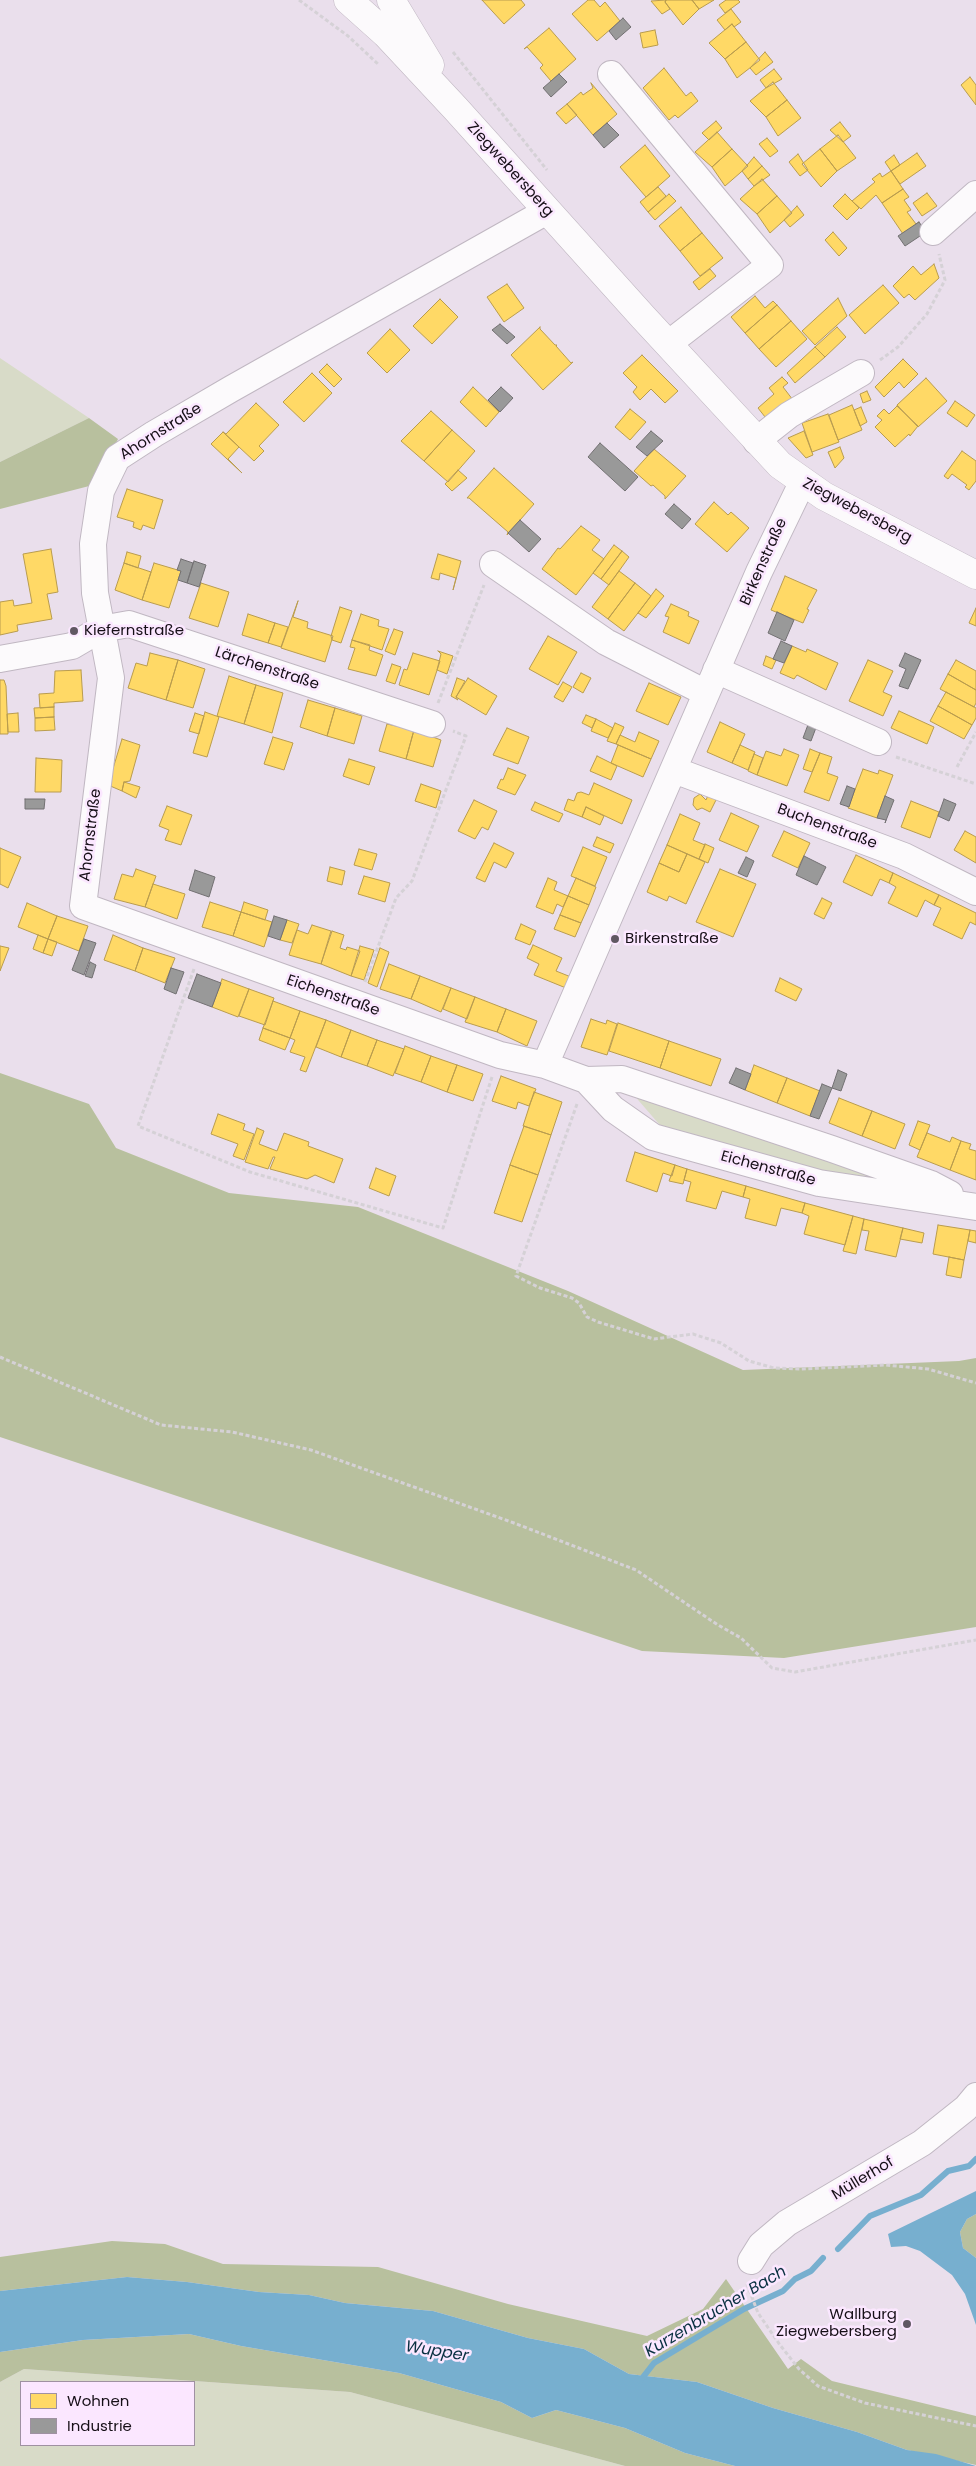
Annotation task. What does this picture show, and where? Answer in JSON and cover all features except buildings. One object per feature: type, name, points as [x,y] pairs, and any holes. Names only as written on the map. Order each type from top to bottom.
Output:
[{"type":"main road","name":"Ziegwebersberg","points":[[348,0],[386,34],[456,109],[756,441],[780,465],[802,483],[976,575]]},
{"type":"main road","points":[[391,0],[456,109]]},
{"type":"street","points":[[611,74],[770,265],[668,344]]},
{"type":"street","points":[[933,232],[976,194]]},
{"type":"street","name":"Ahornstraße","points":[[83,906],[111,678],[94,593],[93,544],[101,490],[117,458],[231,389],[547,211]]},
{"type":"street","points":[[756,441],[789,415],[861,373]]},
{"type":"street","name":"Birkenstraße","points":[[544,1066],[759,572],[802,483]]},
{"type":"street","points":[[493,564],[606,642],[878,742]]},
{"type":"street","name":"Lärchenstraße","points":[[101,629],[129,624],[432,724]]},
{"type":"street","points":[[0,660],[72,646],[101,629]]},
{"type":"street","name":"Buchenstraße","points":[[674,770],[904,856],[976,892]]},
{"type":"street","name":"Eichenstraße","points":[[83,906],[500,1055],[544,1066],[586,1080],[622,1079],[931,1184],[974,1207]]},
{"type":"street","name":"Eichenstraße","points":[[586,1080],[614,1109],[653,1137],[819,1183],[974,1207]]},
{"type":"street","name":"Müllerhof","points":[[751,2261],[761,2245],[787,2223],[922,2143],[966,2108],[976,2096]]},
{"type":"path","points":[[447,46],[550,175]]},
{"type":"path","points":[[861,373],[898,348],[927,314],[945,280],[933,232]]},
{"type":"path","points":[[356,1004],[396,898],[412,881],[466,736],[432,724],[441,693],[493,564]]},
{"type":"path","points":[[957,767],[976,732]]},
{"type":"path","points":[[878,742],[881,751],[976,784]]},
{"type":"path","points":[[201,949],[138,1126],[250,1172],[443,1228],[500,1055]]},
{"type":"path","points":[[586,1080],[516,1276],[540,1288],[572,1298],[579,1304],[587,1317],[598,1322],[654,1339],[693,1334],[721,1343],[749,1361],[774,1368],[801,1369],[886,1365],[928,1369],[976,1383]]},
{"type":"path","points":[[0,1357],[161,1425],[232,1432],[311,1450],[514,1523],[636,1570],[718,1625],[741,1638],[772,1668],[795,1672],[976,1640]]},
{"type":"path","points":[[750,2295],[758,2313],[799,2369],[818,2386],[865,2403],[976,2426]]},
{"type":"green space","points":[[0,358],[89,418],[0,462]]},
{"type":"green space","points":[[89,418],[118,439],[97,484],[0,509],[0,462]]},
{"type":"green space","points":[[0,1073],[89,1104],[116,1148],[229,1193],[358,1207],[568,1291],[743,1370],[959,1361],[976,1358],[976,1627],[784,1658],[642,1651],[0,1437]]},
{"type":"green space","points":[[626,1086],[884,1174],[882,1187],[665,1131]]},
{"type":"green space","points":[[976,2214],[976,2258],[963,2248],[960,2232],[967,2219]]},
{"type":"green space","points":[[112,2241],[165,2244],[223,2264],[378,2267],[508,2304],[647,2336],[703,2309],[726,2279],[788,2369],[801,2359],[832,2381],[976,2416],[976,2465],[907,2450],[857,2432],[773,2408],[697,2382],[629,2374],[584,2349],[528,2338],[433,2311],[345,2303],[309,2295],[259,2292],[187,2282],[127,2277],[0,2291],[0,2257]]},
{"type":"green space","points":[[189,2334],[241,2346],[399,2373],[501,2402],[532,2418],[556,2410],[625,2428],[685,2453],[735,2466],[625,2466],[350,2392],[24,2369],[0,2382],[0,2352],[83,2340]]},
{"type":"green space","points":[[24,2369],[194,2381],[20,2381],[20,2446],[195,2446],[195,2381],[350,2392],[625,2466],[0,2466],[0,2382]]},
{"type":"water","points":[[976,2191],[976,2214],[967,2219],[960,2232],[963,2248],[976,2258],[976,2325],[965,2294],[952,2275],[920,2251],[906,2246],[891,2247],[888,2234]]},
{"type":"water","name":"Wupper","points":[[127,2277],[187,2282],[259,2292],[309,2295],[345,2303],[433,2311],[528,2338],[584,2349],[629,2374],[697,2382],[773,2408],[857,2432],[907,2450],[936,2454],[976,2466],[735,2466],[685,2453],[625,2428],[556,2410],[532,2418],[501,2402],[399,2373],[241,2346],[189,2334],[83,2340],[0,2352],[0,2291]]},
{"type":"waterway","name":"Kurzenbrucher Bach","points":[[838,2249],[870,2216],[921,2195],[948,2171],[969,2166],[976,2159]]},
{"type":"waterway","name":"Kurzenbrucher Bach","points":[[640,2381],[654,2363],[744,2309],[783,2291],[795,2279],[811,2271],[823,2258]]},
{"type":"place","name":"Kiefernstraße","points":[[74,631]]},
{"type":"place","name":"Birkenstraße","points":[[615,939]]},
{"type":"place","name":"Wallburg Ziegwebersberg","points":[[907,2324]]}]
